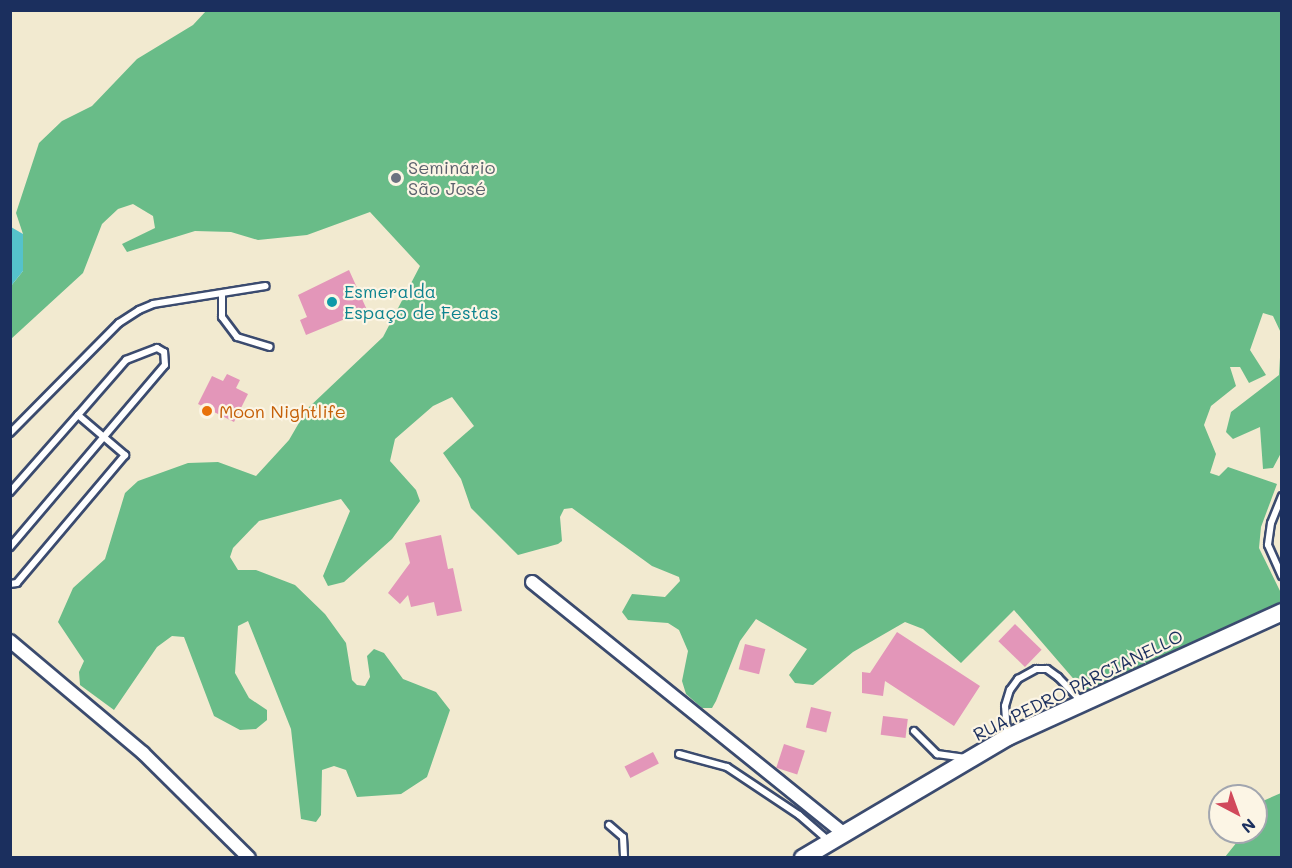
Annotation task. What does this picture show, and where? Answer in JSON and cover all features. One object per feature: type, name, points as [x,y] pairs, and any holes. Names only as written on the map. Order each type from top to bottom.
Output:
[{"type":"street","points":[[532,582],[837,838]]},
{"type":"street","name":"RUA PEDRO PARCIANELLO","points":[[802,858],[1008,737],[1081,701],[1281,612]]},
{"type":"street","points":[[10,641],[143,753],[249,858]]},
{"type":"lane","points":[[10,433],[119,323],[153,304],[222,296],[266,286]]},
{"type":"lane","points":[[222,296],[222,317],[237,337],[270,348]]},
{"type":"lane","points":[[10,492],[126,360],[157,348],[164,352],[165,365],[102,435],[10,547]]},
{"type":"lane","points":[[10,584],[17,583],[124,458],[78,415]]},
{"type":"lane","points":[[1281,496],[1270,524],[1268,545],[1281,573]]},
{"type":"lane","points":[[1008,737],[1005,706],[1010,690],[1018,679],[1036,669],[1058,677],[1081,701]]},
{"type":"lane","points":[[914,731],[937,754],[970,759]]},
{"type":"lane","points":[[679,754],[727,767],[837,838]]},
{"type":"lane","points":[[609,825],[623,837],[624,858]]},
{"type":"green space","points":[[206,11],[1281,11],[1281,333],[1273,316],[1263,313],[1250,350],[1266,375],[1249,383],[1240,367],[1230,367],[1236,386],[1211,406],[1204,425],[1216,454],[1210,473],[1219,476],[1228,467],[1277,484],[1261,527],[1259,548],[1281,593],[1281,602],[1084,691],[1014,610],[961,663],[923,629],[905,622],[853,652],[813,685],[795,683],[789,675],[807,649],[756,619],[740,641],[712,708],[702,708],[686,694],[682,681],[688,651],[679,630],[668,623],[628,620],[622,612],[632,594],[665,597],[680,581],[679,577],[652,566],[572,508],[564,509],[560,517],[562,541],[518,555],[471,508],[461,479],[443,453],[474,426],[452,397],[433,406],[395,439],[390,461],[416,490],[420,501],[392,539],[344,582],[328,586],[323,576],[350,511],[341,499],[259,521],[233,548],[230,557],[238,570],[256,570],[295,585],[325,614],[346,643],[352,680],[357,685],[365,686],[370,677],[367,656],[374,649],[384,653],[403,679],[436,692],[450,710],[427,777],[401,794],[357,797],[346,770],[334,766],[322,770],[321,815],[316,822],[301,819],[291,729],[248,621],[238,626],[235,673],[249,698],[267,710],[267,720],[256,729],[240,730],[214,716],[184,637],[172,636],[157,647],[114,710],[80,685],[79,672],[84,661],[58,622],[73,588],[105,559],[125,493],[138,481],[188,463],[218,462],[256,476],[289,440],[307,409],[383,337],[420,266],[370,212],[307,235],[258,240],[231,232],[195,231],[127,252],[122,244],[155,228],[153,216],[133,204],[118,209],[102,224],[83,273],[11,339],[11,286],[23,271],[23,234],[16,213],[39,143],[62,121],[92,106],[137,59],[193,25]]},
{"type":"green space","points":[[1281,340],[1281,453],[1273,468],[1263,469],[1260,427],[1233,439],[1226,432],[1231,412],[1279,375]]},
{"type":"green space","points":[[1281,793],[1281,857],[1225,857],[1235,844],[1268,844],[1268,799]]},
{"type":"water","points":[[11,227],[23,234],[23,271],[11,286]]},
{"type":"building","name":"Esmeralda Espaço de Festas","points":[[349,270],[367,310],[306,335],[300,320],[307,317],[298,295]]},
{"type":"building","points":[[227,374],[240,380],[236,388],[248,394],[234,422],[198,404],[212,376],[223,381]]},
{"type":"building","points":[[441,535],[448,569],[453,568],[462,611],[437,616],[434,602],[411,607],[408,595],[400,604],[388,593],[410,563],[405,543]]},
{"type":"building","points":[[1015,624],[1042,650],[1025,667],[998,641]]},
{"type":"building","points":[[897,632],[980,686],[954,726],[885,681],[883,696],[862,693],[862,672],[870,673]]},
{"type":"building","points":[[745,644],[765,649],[759,674],[739,669]]},
{"type":"building","points":[[811,707],[831,712],[826,732],[806,727]]},
{"type":"building","points":[[883,716],[908,719],[905,738],[881,735]]},
{"type":"building","points":[[784,744],[805,751],[797,775],[776,768]]},
{"type":"building","points":[[653,752],[659,764],[630,778],[624,767]]},
{"type":"place","name":"Seminário São José","points":[[396,178]]},
{"type":"place","name":"Esmeralda Espaço de Festas","points":[[332,302]]},
{"type":"place","name":"Moon Nightlife","points":[[207,411]]}]
